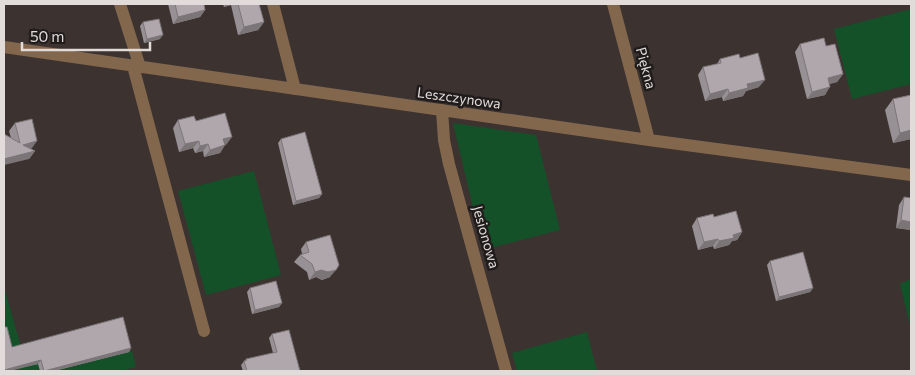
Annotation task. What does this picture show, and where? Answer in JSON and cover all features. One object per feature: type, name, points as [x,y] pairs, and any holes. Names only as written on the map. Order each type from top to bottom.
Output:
[{"type":"street","points":[[120,4],[204,331]]},
{"type":"street","points":[[273,4],[295,89]]},
{"type":"street","name":"Piękna","points":[[613,4],[649,140]]},
{"type":"street","name":"Leszczynowa","points":[[4,47],[649,140],[911,175]]},
{"type":"street","name":"Jesionowa","points":[[442,110],[444,140],[506,371]]},
{"type":"green space","points":[[911,9],[911,84],[852,99],[834,29]]},
{"type":"green space","points":[[453,123],[536,135],[560,230],[483,250]]},
{"type":"green space","points":[[254,171],[281,275],[206,295],[178,191]]},
{"type":"green space","points":[[911,279],[911,329],[900,284]]},
{"type":"green space","points":[[4,287],[21,347],[33,344],[40,371],[14,370],[4,332],[6,331],[4,321]]},
{"type":"green space","points":[[587,332],[597,371],[517,371],[512,353]]},
{"type":"green space","points":[[132,351],[136,367],[121,371],[54,371]]},
{"type":"building","points":[[175,4],[204,4],[205,10],[178,17]]},
{"type":"building","points":[[238,4],[259,4],[264,22],[244,27]]},
{"type":"building","points":[[159,19],[163,35],[147,39],[143,22]]},
{"type":"building","points":[[824,38],[826,46],[835,44],[843,74],[828,78],[830,87],[812,92],[800,44]]},
{"type":"building","points":[[758,53],[765,80],[747,84],[748,88],[729,93],[728,89],[710,94],[703,67],[721,63],[720,59],[739,54],[740,58]]},
{"type":"building","points":[[911,95],[911,130],[900,133],[893,99]]},
{"type":"building","points":[[225,113],[232,137],[223,139],[225,145],[210,150],[208,144],[200,146],[199,141],[185,144],[178,120],[194,116],[196,121]]},
{"type":"building","points":[[32,119],[37,141],[23,145],[35,151],[4,159],[4,134],[20,143],[15,123]]},
{"type":"building","points":[[305,132],[322,194],[296,201],[281,139]]},
{"type":"building","points":[[904,197],[911,198],[911,222],[901,220]]},
{"type":"building","points":[[736,211],[742,232],[733,235],[734,238],[704,242],[697,218],[713,214],[714,217]]},
{"type":"building","points":[[330,235],[339,265],[336,270],[315,272],[312,264],[300,255],[309,252],[306,242]]},
{"type":"building","points":[[803,252],[813,288],[779,297],[770,261]]},
{"type":"building","points":[[276,281],[282,303],[255,310],[250,288]]},
{"type":"building","points":[[123,317],[131,348],[44,371],[41,360],[4,370],[4,327],[7,327],[12,347]]},
{"type":"building","points":[[289,330],[300,371],[247,371],[244,361],[246,359],[277,352],[272,334]]}]
